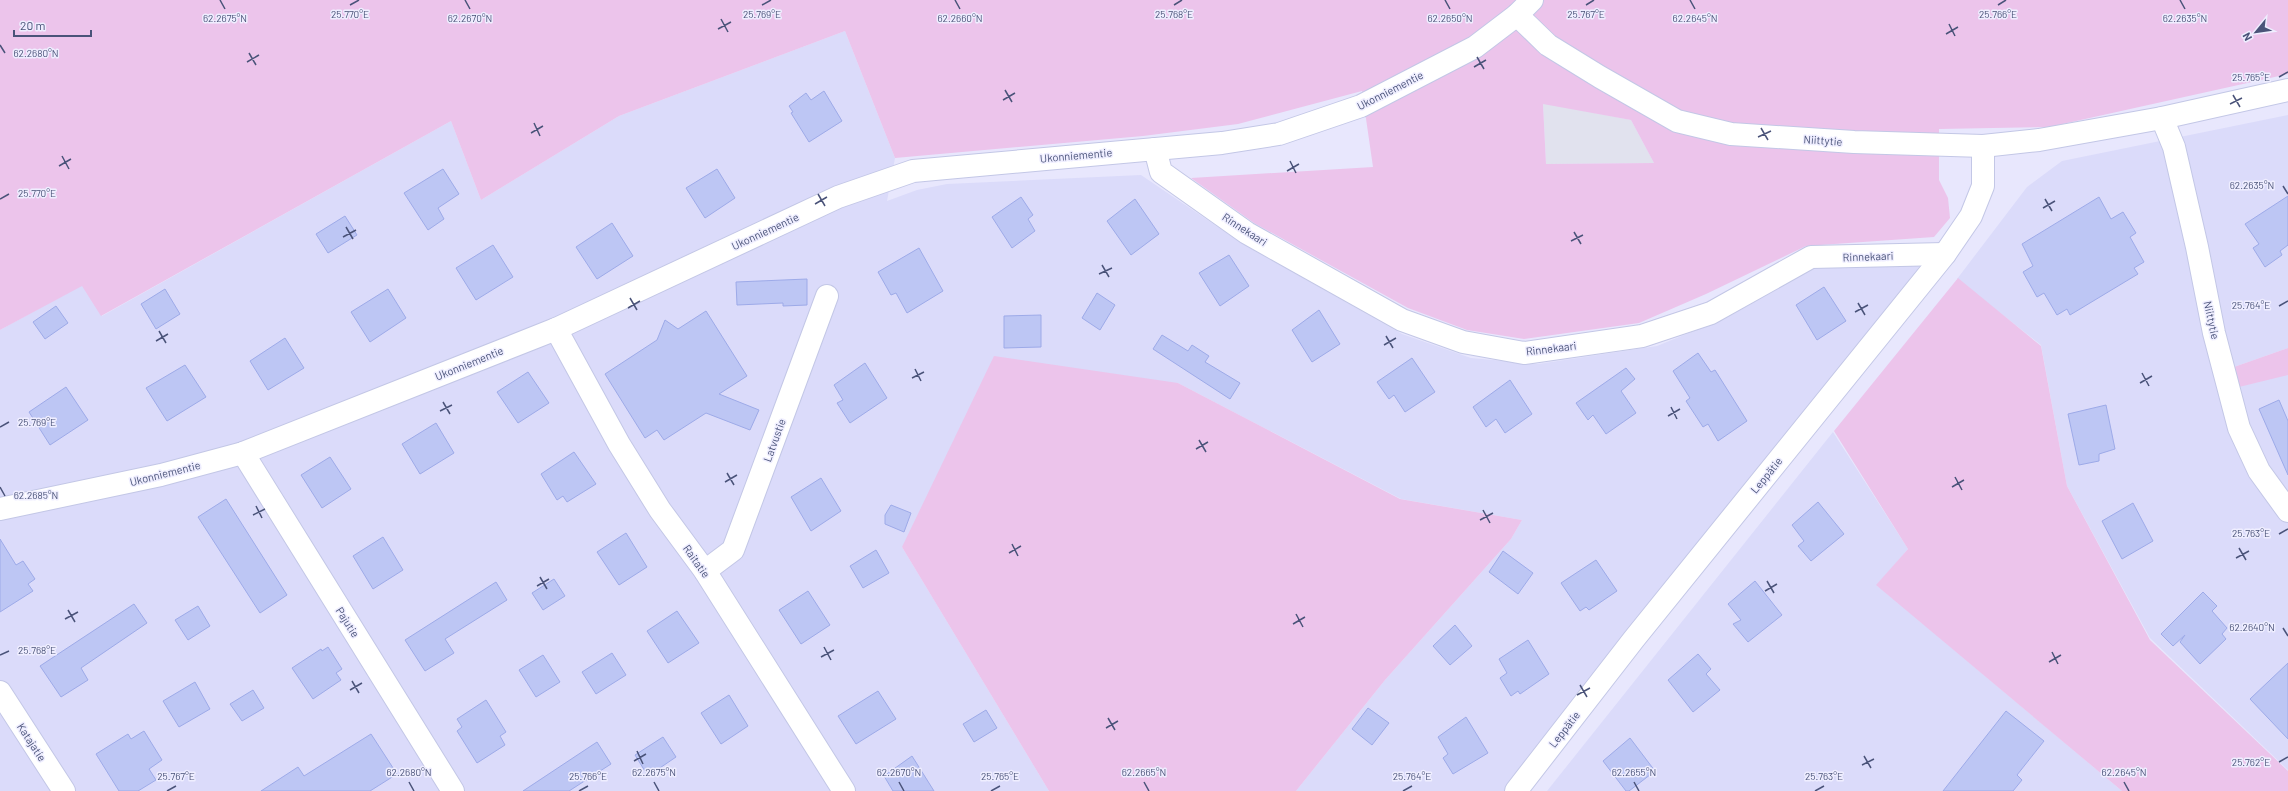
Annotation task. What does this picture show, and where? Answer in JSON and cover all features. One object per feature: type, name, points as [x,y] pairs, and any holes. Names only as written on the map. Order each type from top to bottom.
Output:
[{"type":"street","name":"Ukonniementie","points":[[0,509],[154,477],[243,453],[556,329],[838,197],[912,171],[1222,143],[1279,134],[1361,106],[1474,47],[1517,15],[1532,0]]},
{"type":"street","name":"Niittytie","points":[[1517,15],[1548,45],[1677,121],[1731,134],[1854,142],[1983,146],[2039,140],[2162,118],[2288,90]]},
{"type":"street","name":"Niittytie","points":[[2162,118],[2174,147],[2197,247],[2214,333],[2239,428],[2259,471],[2288,511]]},
{"type":"street","name":"Leppätie","points":[[1516,791],[1634,638],[1945,254],[1970,216],[1983,186],[1983,146]]},
{"type":"street","name":"Rinnekaari","points":[[1155,149],[1161,172],[1241,228],[1402,320],[1463,342],[1524,353],[1642,336],[1676,325],[1711,313],[1811,257],[1945,254]]},
{"type":"street","name":"Latvustie","points":[[705,571],[733,550],[826,296]]},
{"type":"street","name":"Raitatie","points":[[556,329],[619,444],[660,510],[705,571],[844,791]]},
{"type":"street","name":"Pajutie","points":[[243,453],[454,791]]},
{"type":"street","name":"Katajatie","points":[[0,692],[64,791]]},
{"type":"shaded area","points":[[0,0],[2288,0],[2288,74],[2049,127],[1939,129],[1939,180],[1948,198],[1950,218],[1934,237],[1806,246],[1706,294],[1639,323],[1524,339],[1467,330],[1408,308],[1254,223],[1191,178],[1373,167],[1362,91],[1238,124],[1143,136],[895,158],[845,31],[619,116],[481,200],[451,121],[101,316],[82,286],[0,330]],"holes":[[[1543,104],[1631,120],[1654,163],[1546,164]]]},
{"type":"shaded area","points":[[845,31],[895,158],[887,201],[917,190],[947,184],[1141,175],[1243,244],[1402,334],[1471,358],[1538,364],[1657,346],[1728,317],[1812,268],[1923,262],[1507,791],[1296,791],[1385,680],[1511,539],[1522,520],[1401,499],[1178,383],[902,547],[1049,791],[0,791],[0,330],[82,285],[102,316],[451,121],[481,200],[619,116]]},
{"type":"shaded area","points":[[1543,103],[1631,120],[1654,163],[1546,164]]},
{"type":"shaded area","points":[[2288,115],[2288,348],[2234,367],[2288,375],[2288,770],[2150,638],[2067,486],[2041,345],[1957,279],[2027,187],[2062,161]]},
{"type":"shaded area","points":[[1958,278],[2041,346],[2067,486],[2150,640],[2288,771],[2288,791],[2122,791],[1876,585],[1908,549],[1834,431]]},
{"type":"shaded area","points":[[2288,348],[2288,375],[2239,387],[2234,367]]},
{"type":"shaded area","points":[[994,356],[1178,383],[1400,499],[1522,520],[1511,539],[1385,680],[1296,791],[1049,791],[902,547]]},
{"type":"shaded area","points":[[1833,432],[1908,549],[1877,585],[2122,791],[1547,791]]},
{"type":"building","points":[[824,91],[842,121],[809,142],[791,113],[793,112],[789,106],[806,93],[811,100]]},
{"type":"building","points":[[443,169],[459,194],[438,208],[444,219],[428,230],[404,193]]},
{"type":"building","points":[[717,169],[735,198],[705,218],[686,188]]},
{"type":"building","points":[[2288,196],[2288,245],[2280,251],[2282,255],[2265,267],[2253,248],[2259,244],[2245,224]]},
{"type":"building","points":[[1021,197],[1033,215],[1028,219],[1035,231],[1012,248],[992,217]]},
{"type":"building","points":[[2099,197],[2111,219],[2123,212],[2136,233],[2130,237],[2144,262],[2134,268],[2138,274],[2070,315],[2067,309],[2057,315],[2044,293],[2037,297],[2023,272],[2033,266],[2022,244]]},
{"type":"building","points":[[1135,199],[1159,234],[1131,255],[1107,221]]},
{"type":"building","points":[[345,216],[357,235],[328,253],[316,234]]},
{"type":"building","points":[[612,223],[633,256],[597,279],[576,247]]},
{"type":"building","points":[[493,245],[513,277],[476,300],[456,268]]},
{"type":"building","points":[[919,248],[943,291],[907,313],[896,293],[891,295],[878,272]]},
{"type":"building","points":[[1229,255],[1249,286],[1220,306],[1199,273]]},
{"type":"building","points":[[807,279],[807,305],[783,306],[783,303],[737,305],[736,282]]},
{"type":"building","points":[[1824,287],[1846,321],[1817,340],[1796,305]]},
{"type":"building","points":[[165,289],[180,314],[156,329],[141,304]]},
{"type":"building","points":[[388,289],[406,318],[370,342],[351,312]]},
{"type":"building","points":[[1097,293],[1115,305],[1100,330],[1082,318]]},
{"type":"building","points":[[56,306],[68,323],[45,339],[33,322]]},
{"type":"building","points":[[1319,310],[1340,344],[1312,362],[1292,330]]},
{"type":"building","points":[[706,311],[747,376],[719,394],[759,410],[750,430],[706,413],[664,440],[657,430],[645,438],[605,374],[657,340],[665,320],[678,329]]},
{"type":"building","points":[[1041,315],[1041,347],[1004,348],[1004,316]]},
{"type":"building","points":[[1162,335],[1188,351],[1192,345],[1209,356],[1205,362],[1240,383],[1230,399],[1153,349]]},
{"type":"building","points":[[285,338],[304,368],[268,390],[250,361]]},
{"type":"building","points":[[1698,353],[1711,372],[1715,370],[1747,421],[1718,441],[1708,424],[1703,427],[1686,401],[1690,398],[1673,371]]},
{"type":"building","points":[[1412,358],[1435,392],[1405,412],[1394,395],[1389,399],[1377,382]]},
{"type":"building","points":[[865,363],[887,398],[850,423],[837,403],[843,400],[834,385]]},
{"type":"building","points":[[185,365],[206,397],[167,421],[146,388]]},
{"type":"building","points":[[1626,368],[1635,379],[1621,391],[1636,413],[1606,434],[1593,415],[1588,420],[1576,403]]},
{"type":"building","points":[[528,372],[549,403],[518,423],[497,392]]},
{"type":"building","points":[[1510,380],[1532,414],[1505,433],[1496,419],[1486,427],[1473,407]]},
{"type":"building","points":[[66,387],[88,420],[50,445],[29,412]]},
{"type":"building","points":[[2279,400],[2288,421],[2288,475],[2259,409]]},
{"type":"building","points":[[2106,405],[2115,449],[2099,454],[2099,461],[2079,465],[2068,414]]},
{"type":"building","points":[[436,423],[454,453],[420,474],[402,444]]},
{"type":"building","points":[[574,452],[596,484],[567,502],[563,496],[557,500],[541,474]]},
{"type":"building","points":[[330,457],[351,489],[322,508],[301,475]]},
{"type":"building","points":[[821,478],[841,511],[811,531],[791,497]]},
{"type":"building","points":[[226,499],[287,595],[260,613],[198,517]]},
{"type":"building","points":[[1818,502],[1844,534],[1811,561],[1798,546],[1804,541],[1792,525]]},
{"type":"building","points":[[2133,503],[2153,541],[2122,559],[2102,521]]},
{"type":"building","points":[[891,505],[911,513],[904,532],[885,524],[885,515]]},
{"type":"building","points":[[626,533],[647,567],[619,585],[597,552]]},
{"type":"building","points":[[383,537],[403,570],[373,589],[353,556]]},
{"type":"building","points":[[0,539],[16,565],[23,561],[35,579],[28,584],[33,591],[0,612]]},
{"type":"building","points":[[876,550],[889,573],[863,588],[850,566]]},
{"type":"building","points":[[1503,551],[1533,573],[1518,594],[1489,572]]},
{"type":"building","points":[[1596,560],[1617,591],[1589,610],[1586,607],[1580,611],[1561,583]]},
{"type":"building","points":[[554,579],[565,596],[543,610],[532,593]]},
{"type":"building","points":[[1755,581],[1782,615],[1748,642],[1733,624],[1741,620],[1728,604]]},
{"type":"building","points":[[496,582],[507,600],[445,639],[454,653],[425,671],[405,640]]},
{"type":"building","points":[[808,591],[830,625],[801,644],[779,610]]},
{"type":"building","points":[[2203,592],[2217,606],[2212,611],[2227,628],[2222,634],[2226,639],[2200,664],[2180,642],[2185,635],[2173,646],[2161,634]]},
{"type":"building","points":[[134,604],[147,623],[81,668],[88,680],[61,697],[40,666]]},
{"type":"building","points":[[198,606],[210,626],[188,640],[175,620]]},
{"type":"building","points":[[677,611],[699,643],[668,663],[647,631]]},
{"type":"building","points":[[1455,625],[1472,646],[1450,665],[1433,646]]},
{"type":"building","points":[[1528,640],[1549,674],[1520,694],[1518,691],[1511,696],[1500,678],[1507,673],[1499,659]]},
{"type":"building","points":[[328,647],[342,669],[336,673],[341,680],[313,699],[292,668],[321,649],[322,651]]},
{"type":"building","points":[[612,653],[626,675],[596,694],[582,672]]},
{"type":"building","points":[[1698,654],[1711,669],[1706,674],[1720,690],[1693,712],[1668,680]]},
{"type":"building","points":[[543,655],[560,682],[536,697],[519,670]]},
{"type":"building","points":[[2288,663],[2288,739],[2250,699]]},
{"type":"building","points":[[195,682],[210,709],[179,727],[163,701]]},
{"type":"building","points":[[253,690],[264,708],[242,721],[230,704]]},
{"type":"building","points":[[878,691],[896,719],[856,744],[838,716]]},
{"type":"building","points":[[729,695],[748,726],[721,744],[701,713]]},
{"type":"building","points":[[486,700],[506,732],[500,736],[505,745],[477,763],[457,731],[462,727],[457,719]]},
{"type":"building","points":[[1368,708],[1389,723],[1372,745],[1352,729]]},
{"type":"building","points":[[986,710],[997,728],[974,742],[963,724]]},
{"type":"building","points":[[2006,711],[2044,741],[2017,775],[2022,780],[2013,791],[1943,791]]},
{"type":"building","points":[[1466,717],[1488,753],[1453,774],[1443,758],[1448,754],[1438,737]]},
{"type":"building","points":[[144,731],[162,760],[149,769],[156,780],[138,791],[119,791],[96,754],[128,734],[131,739]]},
{"type":"building","points":[[371,734],[397,774],[370,791],[261,791],[298,767],[304,776]]},
{"type":"building","points":[[663,737],[676,757],[648,776],[635,755]]},
{"type":"building","points":[[1630,738],[1655,771],[1629,791],[1626,791],[1603,761]]},
{"type":"building","points":[[597,742],[611,764],[569,791],[523,791]]},
{"type":"building","points":[[912,756],[934,791],[893,791],[884,776]]}]
